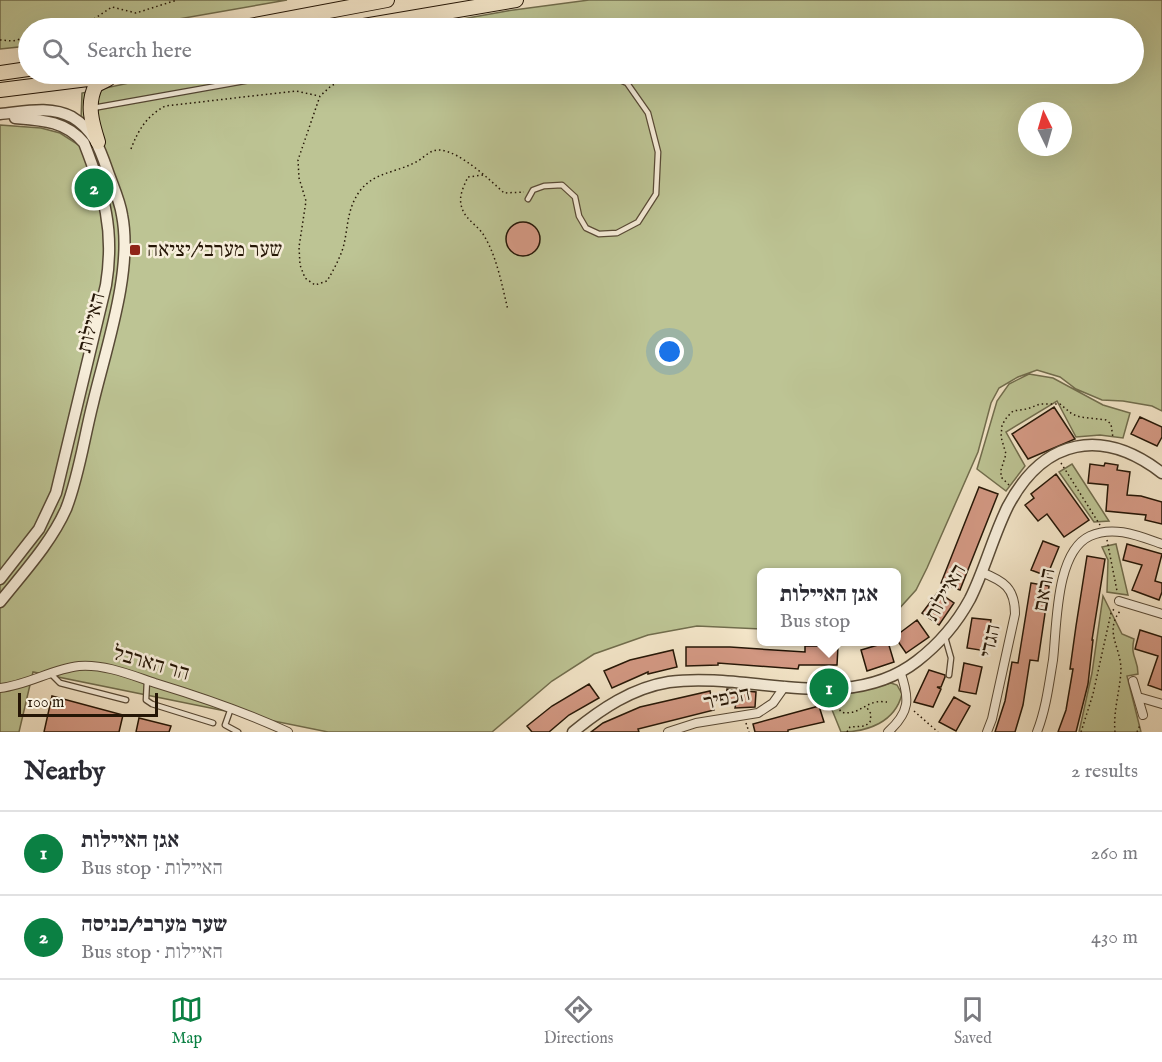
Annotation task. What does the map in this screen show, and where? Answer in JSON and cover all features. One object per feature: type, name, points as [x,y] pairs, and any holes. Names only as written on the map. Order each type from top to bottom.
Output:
[{"type":"highway","points":[[292,18],[387,0]]},
{"type":"highway","points":[[411,18],[516,0]]},
{"type":"highway","points":[[0,73],[18,70]]},
{"type":"highway","points":[[0,90],[48,84]]},
{"type":"highway","points":[[98,84],[90,101],[90,109],[98,142]]},
{"type":"street","name":"האיילות","points":[[0,115],[39,111],[61,112],[85,126],[98,142],[122,216],[125,250],[120,288],[68,504],[50,537],[0,602]]},
{"type":"street","name":"האיילות","points":[[0,115],[56,123],[76,134],[86,150],[104,204],[108,218],[111,250],[106,285],[56,493],[39,529],[0,579]]},
{"type":"street","name":"האיילות","points":[[573,732],[615,701],[641,690],[667,683],[722,681],[830,689],[874,681],[900,671],[915,663],[945,636],[969,600],[1001,521],[1017,492],[1037,468],[1060,452],[1087,445],[1115,447],[1146,461],[1162,473]]},
{"type":"street","name":"הראם","points":[[1037,732],[1050,681],[1059,596],[1064,574],[1074,549],[1090,536],[1111,531],[1162,544]]},
{"type":"street","name":"הגדי","points":[[981,572],[997,578],[1006,585],[1015,602],[992,720],[987,732]]},
{"type":"street","points":[[1123,602],[1162,614]]},
{"type":"street","name":"הר הארבל","points":[[0,688],[71,667],[94,666],[147,680],[231,708],[288,732]]},
{"type":"street","points":[[888,732],[905,714],[907,705],[900,671]]},
{"type":"street","points":[[1133,681],[1143,715]]},
{"type":"street","name":"הכפיר","points":[[668,732],[696,723],[758,712],[773,703],[784,686]]},
{"type":"street","points":[[1138,697],[1162,704]]},
{"type":"lane","points":[[90,109],[229,84]]},
{"type":"lane","points":[[528,199],[533,190],[544,186],[562,185],[575,197],[579,216],[586,228],[599,234],[617,233],[638,222],[656,194],[658,152],[648,113],[628,84]]},
{"type":"lane","points":[[945,636],[951,658],[949,675]]},
{"type":"lane","points":[[50,673],[60,683],[126,700]]},
{"type":"lane","points":[[147,680],[146,700],[152,704],[213,723]]},
{"type":"lane","points":[[231,708],[225,724],[238,732]]},
{"type":"path","points":[[95,18],[111,7],[136,13],[177,0]]},
{"type":"path","points":[[0,40],[18,39]]},
{"type":"path","points":[[336,84],[320,96],[298,160],[299,178],[306,201],[298,247],[300,265],[305,278],[315,285],[327,281],[333,270],[343,247],[353,203],[364,187],[383,173],[416,162],[428,153],[439,149],[454,154],[484,175],[504,194],[533,190]]},
{"type":"path","points":[[131,149],[138,131],[153,113],[165,106],[296,91],[320,96]]},
{"type":"path","points":[[484,175],[468,177],[463,186],[460,204],[469,221],[482,234],[497,267],[508,310]]},
{"type":"path","points":[[1017,492],[1001,477],[1006,454],[1001,437],[1002,425],[1013,411],[1028,410],[1040,404],[1060,404],[1072,414],[1080,417],[1106,420],[1111,424],[1115,447]]},
{"type":"path","points":[[1081,732],[1093,694],[1111,613],[1123,602]]},
{"type":"path","points":[[1115,732],[1114,717],[1121,668],[1113,623],[1123,602]]},
{"type":"path","points":[[830,689],[841,712],[853,713],[876,702],[887,702]]},
{"type":"path","points":[[907,705],[938,732]]},
{"type":"path","points":[[847,732],[850,727],[865,726],[870,722],[871,714],[866,707]]},
{"type":"green space","points":[[0,0],[287,0],[184,18],[18,18],[18,47],[0,49]]},
{"type":"green space","points":[[589,0],[1162,0],[1162,411],[1152,406],[1102,400],[1076,389],[1060,377],[1037,370],[1018,377],[999,388],[991,403],[978,452],[927,568],[916,590],[901,607],[901,568],[757,568],[757,629],[697,626],[648,635],[594,654],[552,681],[492,732],[328,732],[33,672],[19,732],[0,732],[0,125],[41,128],[60,133],[80,146],[82,93],[124,84],[1144,84],[1144,18],[468,18]]},
{"type":"green space","points":[[1029,374],[1053,378],[1103,405],[1130,413],[1123,438],[1100,435],[1076,437],[1057,401],[1006,432],[1025,466],[1006,491],[977,469],[997,401],[1009,384]]},
{"type":"green space","points":[[1072,464],[1109,521],[1094,522],[1059,472]]},
{"type":"green space","points":[[1116,544],[1128,595],[1107,592],[1108,560],[1102,547]]},
{"type":"green space","points":[[1103,596],[1122,634],[1134,639],[1133,650],[1138,674],[1127,676],[1141,732],[1079,732],[1092,673]]},
{"type":"green space","points":[[891,683],[897,685],[902,694],[893,712],[887,718],[879,724],[861,730],[841,732],[826,695],[848,694]]},
{"type":"building","points":[[523,222],[535,227],[540,239],[535,251],[523,256],[511,251],[506,239],[511,227]]},
{"type":"building","points":[[1054,407],[1075,439],[1028,459],[1012,434]]},
{"type":"building","points":[[1140,417],[1162,427],[1162,437],[1157,446],[1131,434]]},
{"type":"building","points":[[1105,463],[1118,465],[1117,470],[1130,472],[1127,495],[1162,502],[1162,524],[1145,520],[1146,515],[1106,511],[1108,485],[1088,483],[1090,464],[1104,466]]},
{"type":"building","points":[[1056,474],[1089,520],[1064,537],[1047,514],[1038,521],[1025,505],[1034,498],[1031,494]]},
{"type":"building","points":[[979,487],[998,494],[960,590],[941,583]]},
{"type":"building","points":[[1043,541],[1059,547],[1047,576],[1031,570]]},
{"type":"building","points":[[1127,544],[1162,554],[1155,581],[1162,583],[1159,600],[1132,590],[1142,565],[1123,560]]},
{"type":"building","points":[[1087,556],[1105,559],[1092,640],[1088,684],[1076,732],[1058,732],[1066,710],[1073,669],[1070,669]]},
{"type":"building","points":[[1031,583],[1049,586],[1038,661],[1030,660],[1023,705],[1015,732],[995,732],[1005,701],[1012,662],[1018,663]]},
{"type":"building","points":[[938,592],[954,603],[939,625],[922,613]]},
{"type":"building","points":[[972,618],[991,620],[986,651],[967,648]]},
{"type":"building","points":[[917,620],[929,637],[906,653],[901,646],[901,632]]},
{"type":"building","points":[[1140,630],[1162,637],[1162,690],[1148,685],[1158,656],[1135,649]]},
{"type":"building","points":[[805,646],[838,646],[837,665],[799,665],[798,669],[718,663],[718,665],[686,666],[686,647],[730,647],[805,652]]},
{"type":"building","points":[[874,646],[889,646],[894,662],[867,671],[861,650]]},
{"type":"building","points":[[673,650],[677,667],[648,674],[648,672],[612,688],[604,671],[630,660]]},
{"type":"building","points":[[964,663],[982,667],[976,694],[959,691]]},
{"type":"building","points":[[929,670],[945,675],[941,687],[937,687],[941,689],[933,707],[914,702]]},
{"type":"building","points":[[589,684],[599,698],[569,715],[549,732],[532,732],[527,726],[552,706]]},
{"type":"building","points":[[727,689],[756,692],[755,707],[735,708],[736,703],[726,703]]},
{"type":"building","points":[[710,691],[714,710],[638,729],[639,732],[591,732],[603,723],[640,707]]},
{"type":"building","points":[[52,696],[123,715],[119,732],[44,732]]},
{"type":"building","points":[[954,697],[970,706],[956,731],[939,722]]},
{"type":"building","points":[[819,706],[824,722],[788,730],[788,732],[755,732],[753,724]]},
{"type":"building","points":[[139,718],[171,726],[169,732],[136,732]]},
{"type":"place","name":"שער מערבי/כניסה","points":[[94,188]]},
{"type":"place","name":"שער מערבי/יציאה","points":[[135,250]]},
{"type":"place","name":"אגן האיילות","points":[[829,688]]}]
